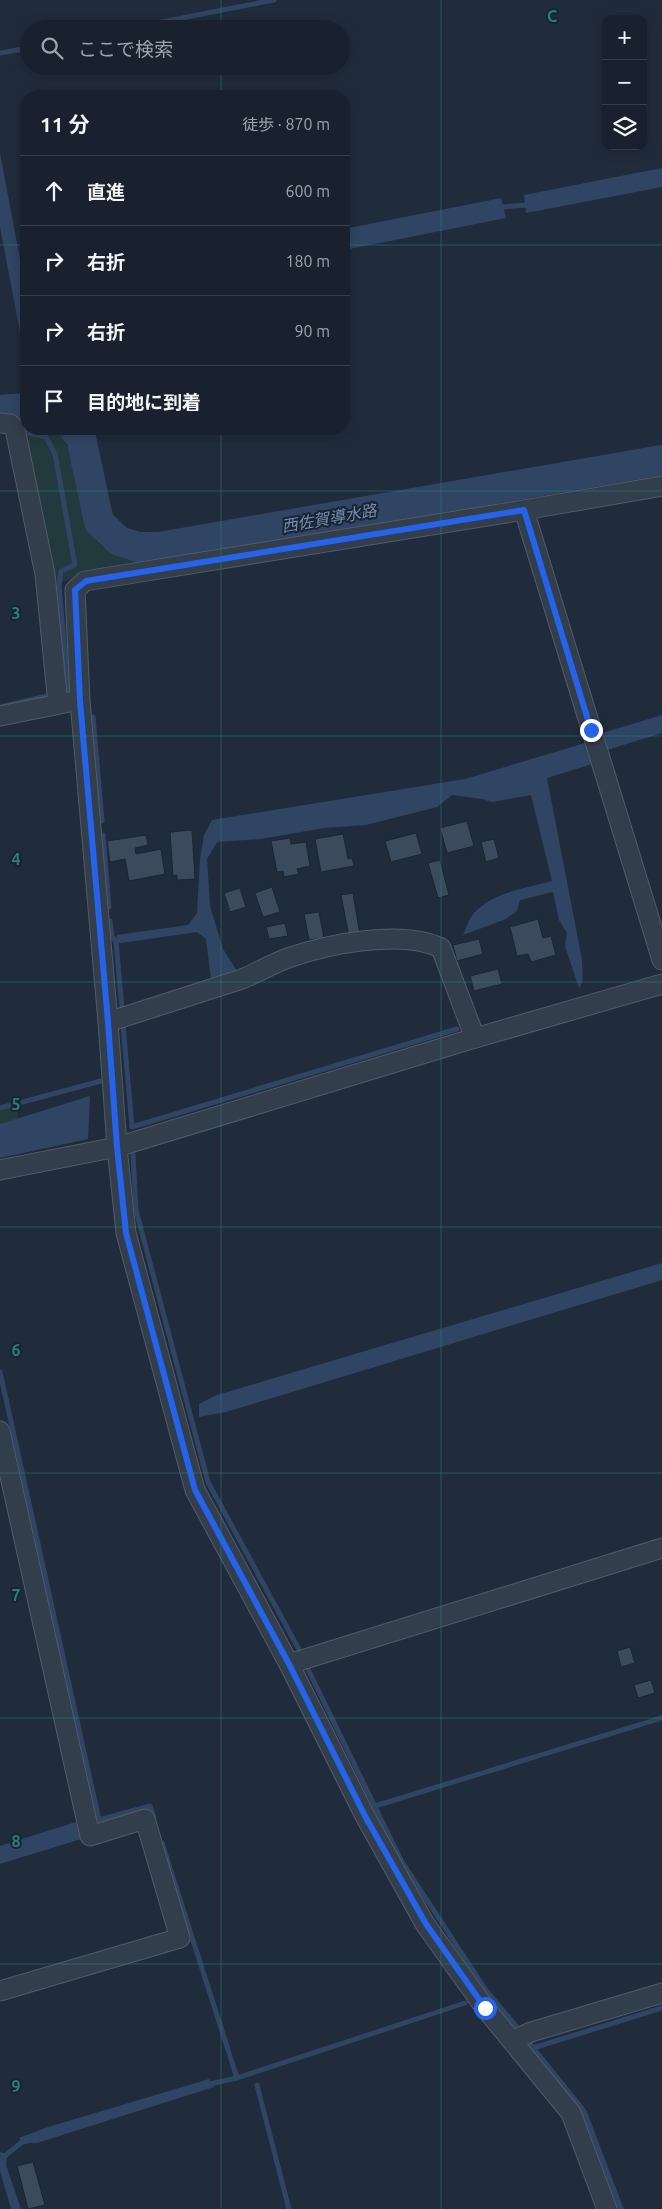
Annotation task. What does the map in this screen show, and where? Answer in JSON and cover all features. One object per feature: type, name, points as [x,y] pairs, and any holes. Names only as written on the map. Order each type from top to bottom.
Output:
[{"type":"street","points":[[0,423],[10,424],[15,429],[45,574],[57,695]]},
{"type":"street","points":[[607,2209],[571,2113],[485,2008],[426,1924],[365,1816],[289,1664],[195,1490],[126,1233],[117,1147],[80,701],[75,590],[86,581],[662,486]]},
{"type":"street","points":[[524,510],[662,960]]},
{"type":"street","points":[[0,716],[57,695],[80,701]]},
{"type":"street","points":[[108,1022],[242,979],[287,958],[333,946],[372,940],[410,941],[431,943],[441,948],[474,1038]]},
{"type":"street","points":[[0,1170],[117,1147],[474,1038],[662,984]]},
{"type":"street","points":[[0,1431],[90,1836],[145,1819],[180,1938],[0,1991]]},
{"type":"street","points":[[289,1664],[662,1548]]},
{"type":"street","points":[[512,2042],[531,2032],[662,1993]]},
{"type":"green space","points":[[23,435],[60,435],[70,455],[79,501],[89,530],[101,546],[133,559],[662,469],[662,479],[52,583]]},
{"type":"green space","points":[[15,1102],[19,1119],[0,1124],[0,1105]]},
{"type":"water","points":[[0,153],[20,259],[20,332],[0,227]]},
{"type":"water","points":[[662,168],[662,187],[526,213],[524,195]]},
{"type":"water","points":[[501,198],[506,218],[350,249],[350,228]]},
{"type":"water","points":[[662,715],[662,733],[607,750],[602,733]]},
{"type":"water","points":[[585,743],[592,764],[547,778],[582,960],[583,978],[579,988],[565,946],[567,933],[559,920],[553,892],[520,900],[517,911],[506,919],[463,935],[471,917],[487,902],[519,889],[552,881],[531,795],[492,802],[452,795],[437,807],[366,825],[324,828],[261,839],[217,842],[207,859],[210,906],[223,949],[237,971],[211,980],[206,939],[197,932],[121,943],[116,941],[117,935],[188,925],[197,913],[200,860],[204,835],[212,820],[465,779]]},
{"type":"water","points":[[90,1096],[88,1139],[0,1158],[0,1124]]},
{"type":"water","points":[[662,1263],[662,1280],[226,1412],[199,1417],[199,1404],[217,1395]]},
{"type":"water","points":[[76,1822],[81,1839],[0,1864],[0,1846]]},
{"type":"water","points":[[209,2079],[214,2087],[37,2143],[22,2142],[19,2138],[45,2128]]},
{"type":"water","points":[[0,2152],[7,2154],[6,2165],[21,2209],[11,2209],[0,2171]]},
{"type":"building","points":[[467,821],[474,846],[447,853],[440,828]]},
{"type":"building","points":[[192,830],[195,879],[177,880],[177,875],[173,876],[170,832]]},
{"type":"building","points":[[416,833],[422,854],[391,862],[385,841]]},
{"type":"building","points":[[343,834],[348,859],[352,858],[354,866],[321,872],[315,839]]},
{"type":"building","points":[[146,835],[148,845],[135,848],[136,854],[161,849],[165,874],[129,881],[125,859],[110,862],[107,841]]},
{"type":"building","points":[[290,838],[291,844],[306,842],[310,866],[297,869],[299,874],[284,877],[283,871],[277,872],[271,841]]},
{"type":"building","points":[[494,839],[499,858],[486,862],[481,842]]},
{"type":"building","points":[[440,860],[449,895],[438,898],[428,863]]},
{"type":"building","points":[[272,887],[280,912],[263,917],[255,893]]},
{"type":"building","points":[[240,888],[246,907],[230,912],[224,893]]},
{"type":"building","points":[[353,893],[360,935],[349,937],[341,895]]},
{"type":"building","points":[[319,912],[324,938],[309,940],[304,914]]},
{"type":"building","points":[[538,919],[543,938],[551,936],[556,955],[531,962],[528,954],[517,956],[510,927]]},
{"type":"building","points":[[285,923],[288,936],[269,939],[266,927]]},
{"type":"building","points":[[479,939],[483,954],[457,961],[453,945]]},
{"type":"building","points":[[498,969],[502,984],[474,991],[470,976]]},
{"type":"building","points":[[630,1647],[635,1663],[621,1667],[617,1651]]},
{"type":"building","points":[[651,1680],[655,1693],[638,1698],[634,1685]]},
{"type":"building","points":[[33,2162],[45,2205],[28,2209],[17,2166]]},
{"type":"waterway","points":[[172,20],[274,0]]},
{"type":"waterway","points":[[0,53],[20,50]]},
{"type":"waterway","points":[[503,207],[525,205]]},
{"type":"waterway","name":"西佐賀導水路","points":[[0,410],[20,408]]},
{"type":"waterway","points":[[0,707],[68,691],[59,585],[61,571],[75,565],[55,454],[46,437],[37,435]]},
{"type":"waterway","name":"西佐賀導水路","points":[[79,435],[81,438],[99,522],[119,541],[138,547],[159,547],[662,460]]},
{"type":"waterway","points":[[93,717],[102,821]]},
{"type":"waterway","points":[[103,835],[109,907]]},
{"type":"waterway","points":[[110,921],[112,937],[116,941],[122,1009]]},
{"type":"waterway","points":[[123,1025],[132,1127],[457,1029]]},
{"type":"waterway","points":[[0,1108],[101,1081]]},
{"type":"waterway","points":[[133,1154],[136,1210],[208,1482],[302,1655]]},
{"type":"waterway","points":[[0,1372],[99,1820],[150,1806],[154,1818]]},
{"type":"waterway","points":[[305,1663],[401,1860],[485,1989],[521,2032]]},
{"type":"waterway","points":[[375,1806],[662,1718]]},
{"type":"waterway","points":[[162,1843],[237,2078],[465,2003]]},
{"type":"waterway","points":[[533,2048],[662,2008]]},
{"type":"waterway","points":[[526,2039],[584,2111],[621,2209]]},
{"type":"waterway","points":[[205,2085],[237,2078]]},
{"type":"waterway","points":[[257,2085],[289,2209]]},
{"type":"waterway","points":[[0,2160],[22,2142],[28,2141]]},
{"type":"route","points":[[485,2008],[426,1924],[365,1816],[289,1664],[195,1490],[126,1233],[117,1147],[80,701],[75,590],[86,581],[524,510],[591,730]]}]
